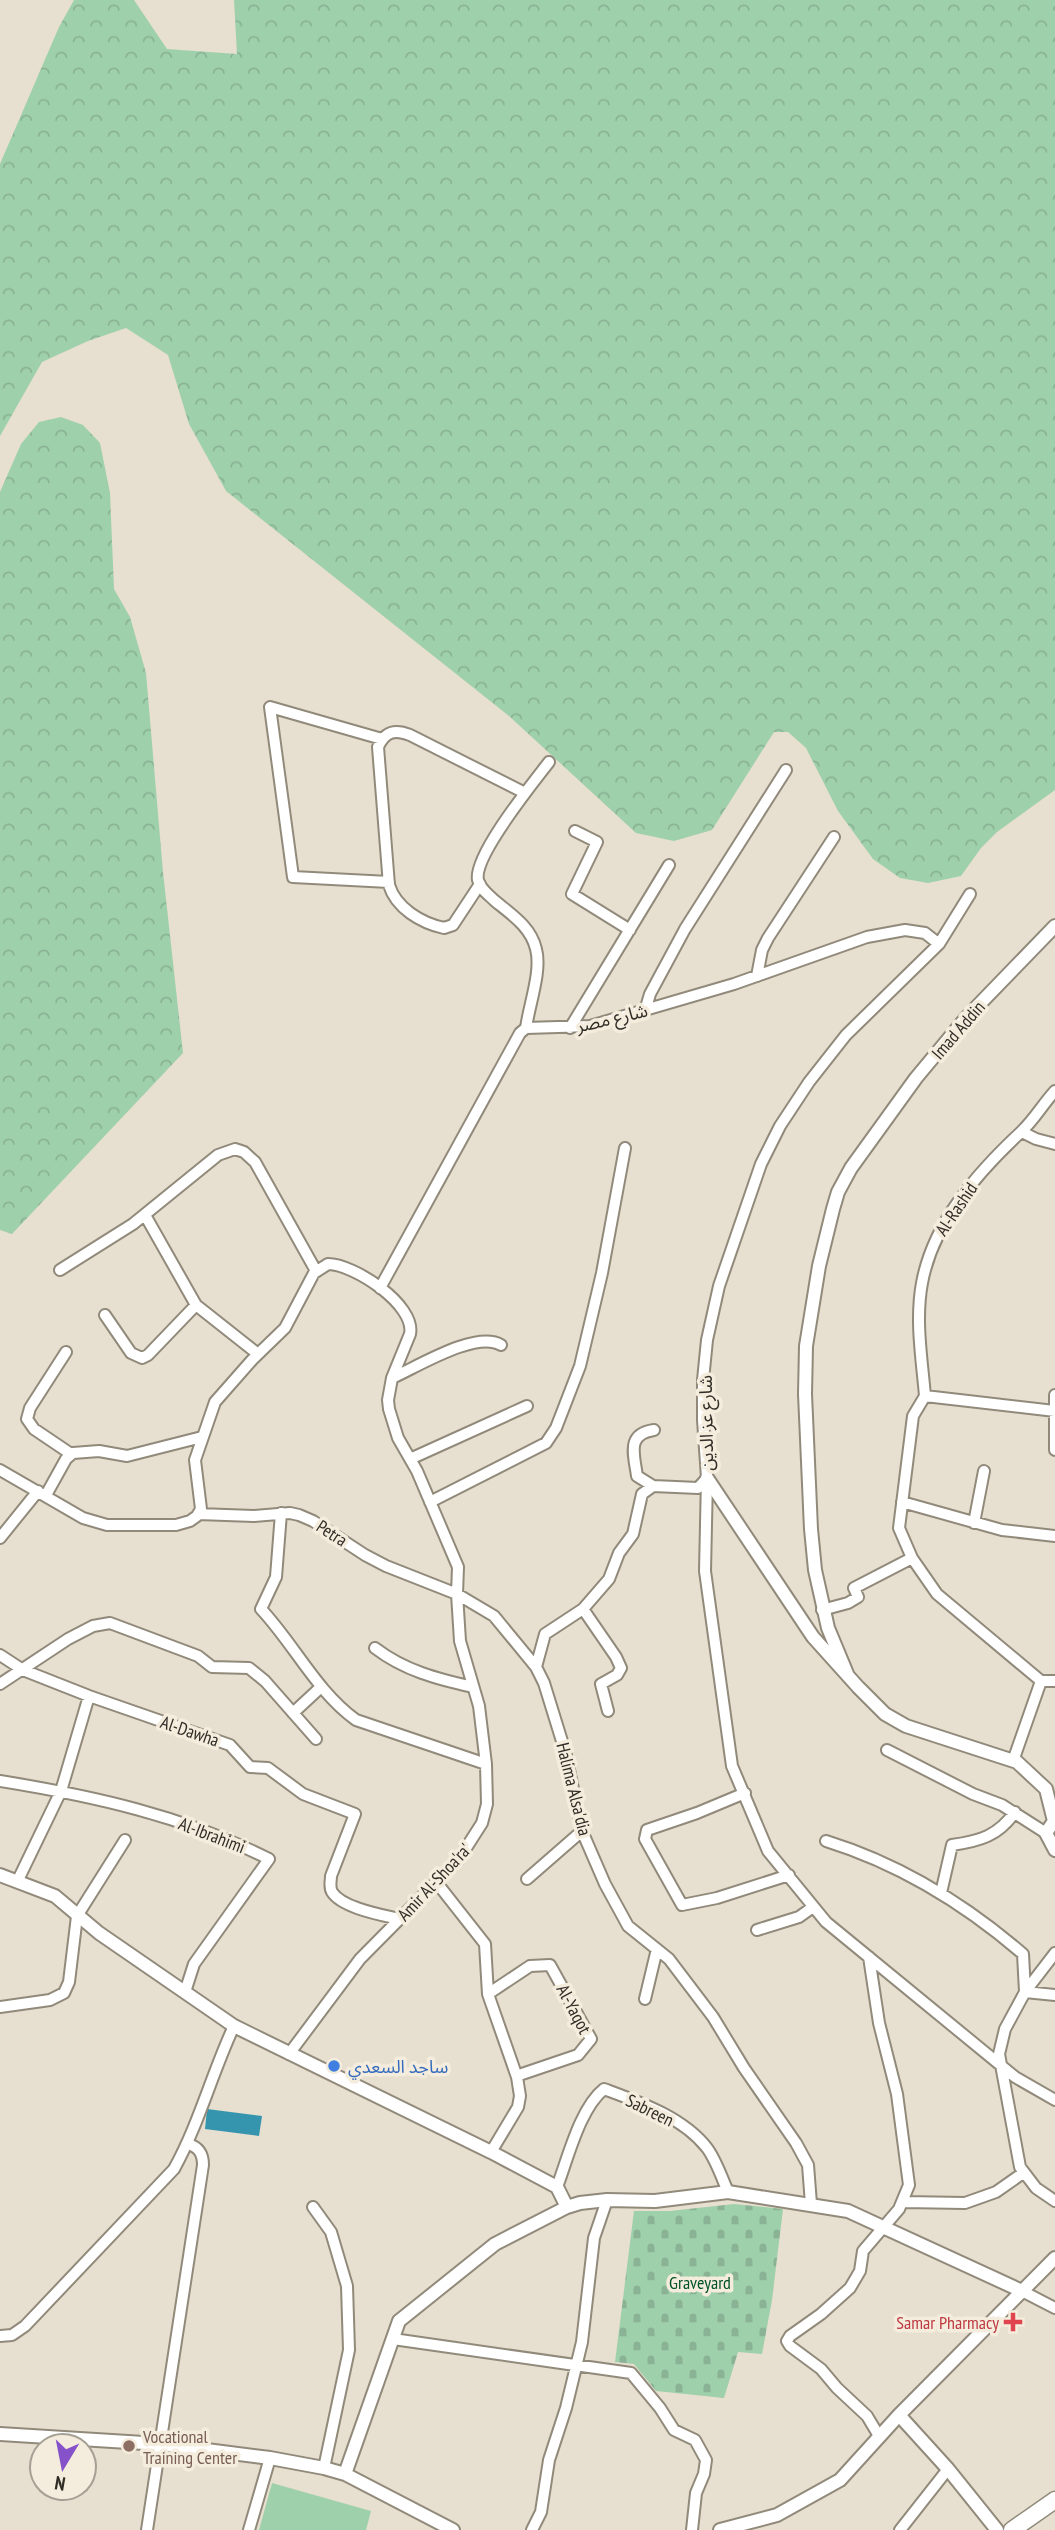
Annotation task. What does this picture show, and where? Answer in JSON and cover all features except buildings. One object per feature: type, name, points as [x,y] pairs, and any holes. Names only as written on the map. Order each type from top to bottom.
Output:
[{"type":"main road","points":[[1012,2530],[1055,2500]]},
{"type":"main road","points":[[1026,2530],[1037,2514]]},
{"type":"street","points":[[382,739],[270,707],[293,877],[389,881]]},
{"type":"street","points":[[480,884],[453,925],[444,928],[420,919],[392,897],[378,747],[388,733],[398,730],[525,793]]},
{"type":"street","points":[[0,1470],[83,1518],[107,1525],[176,1525],[190,1521],[198,1514],[202,1503],[195,1460],[215,1402],[285,1328],[316,1271],[327,1264],[336,1264],[347,1267],[380,1288],[520,1034],[526,1028],[538,973],[536,949],[525,927],[483,889],[479,870],[484,854],[549,762]]},
{"type":"street","points":[[645,1011],[650,995],[685,929],[786,770]]},
{"type":"street","points":[[575,831],[597,842],[572,894],[630,930]]},
{"type":"street","points":[[757,976],[762,950],[768,937],[834,837]]},
{"type":"street","points":[[570,1028],[669,864]]},
{"type":"street","name":"شارع عز الدين","points":[[970,894],[939,944],[846,1035],[809,1082],[780,1126],[761,1164],[719,1286],[707,1340],[703,1420],[707,1478],[705,1572],[732,1766],[768,1851],[826,1922],[1015,2077],[1055,2100]]},
{"type":"street","name":"Imad Addin","points":[[848,1676],[822,1609],[811,1529],[805,1394],[806,1346],[819,1266],[833,1209],[844,1181],[916,1078],[966,1018],[1055,926]]},
{"type":"street","name":"شارع مصر","points":[[526,1028],[590,1026],[757,976],[867,937],[891,932],[905,930],[925,933],[939,944]]},
{"type":"street","name":"Al-Rashid","points":[[925,1396],[920,1338],[922,1284],[937,1233],[966,1192],[1006,1144],[1022,1132],[1055,1091]]},
{"type":"street","points":[[1022,1132],[1055,1144]]},
{"type":"street","points":[[430,1502],[546,1443],[556,1428],[580,1366],[602,1273],[625,1148]]},
{"type":"street","points":[[60,1269],[145,1216],[218,1155],[230,1149],[239,1149],[255,1162],[316,1271]]},
{"type":"street","points":[[145,1216],[196,1305],[258,1354]]},
{"type":"street","name":"Amir Al-Shoa'ra'","points":[[289,2054],[360,1959],[459,1859],[482,1823],[487,1794],[479,1706],[460,1641],[458,1567],[391,1422],[388,1400],[392,1378],[410,1334],[411,1322],[380,1288]]},
{"type":"street","points":[[105,1315],[131,1353],[142,1358],[196,1305]]},
{"type":"street","points":[[392,1378],[468,1343],[488,1340],[501,1345]]},
{"type":"street","points":[[66,1352],[30,1408],[27,1419],[34,1429],[71,1454]]},
{"type":"street","points":[[1055,1395],[1055,1450]]},
{"type":"street","points":[[1054,1411],[925,1396],[913,1416],[898,1523],[912,1558],[937,1594],[1041,1681],[1055,1681]]},
{"type":"street","points":[[410,1459],[527,1406]]},
{"type":"street","points":[[654,1430],[643,1432],[634,1442],[637,1476],[653,1486],[695,1489],[707,1478],[813,1637],[848,1676],[884,1713],[906,1726],[1013,1760],[1046,1789],[1054,1821],[1046,1833]]},
{"type":"street","points":[[0,1538],[42,1493],[71,1454],[99,1451],[136,1455],[202,1437]]},
{"type":"street","points":[[974,1522],[984,1471]]},
{"type":"street","points":[[536,1667],[545,1634],[583,1609],[612,1575],[619,1553],[633,1534],[642,1494],[653,1486]]},
{"type":"street","points":[[902,1502],[1002,1530],[1055,1536]]},
{"type":"street","points":[[281,1513],[276,1577],[261,1609],[321,1687],[343,1711],[356,1720],[486,1764]]},
{"type":"street","name":"Petra","points":[[198,1514],[299,1515],[376,1561],[457,1594]]},
{"type":"street","points":[[822,1609],[848,1603],[858,1597],[854,1588],[912,1558]]},
{"type":"street","name":"Halima Alsa'dia","points":[[457,1594],[494,1616],[536,1667],[544,1683],[565,1751],[582,1832],[604,1884],[628,1926],[670,1959],[713,2018],[807,2160],[811,2204]]},
{"type":"street","points":[[583,1609],[617,1657],[621,1668],[617,1675],[601,1684],[608,1711]]},
{"type":"street","points":[[0,1684],[68,1639],[93,1626],[110,1623],[198,1656],[212,1667],[249,1668],[265,1681],[316,1740]]},
{"type":"street","points":[[375,1648],[405,1668],[473,1687]]},
{"type":"street","name":"Al-Dawha","points":[[0,1655],[23,1670],[89,1696],[230,1745],[250,1767],[268,1768],[303,1794],[355,1814],[331,1875],[330,1886],[333,1893],[350,1905],[399,1919]]},
{"type":"street","points":[[1013,1760],[1041,1681]]},
{"type":"street","points":[[293,1713],[321,1687]]},
{"type":"street","points":[[18,1880],[61,1791],[89,1696]]},
{"type":"street","points":[[887,1750],[973,1794],[995,1801],[1015,1812],[1046,1833],[1055,1850]]},
{"type":"street","name":"Al-Ibrahimi","points":[[0,1781],[147,1810],[236,1842],[269,1859],[194,1964],[185,1992]]},
{"type":"street","points":[[745,1793],[647,1830],[645,1839],[682,1905],[717,1898],[789,1875]]},
{"type":"street","points":[[941,1893],[952,1844],[980,1839],[1002,1829],[1015,1812]]},
{"type":"street","points":[[527,1879],[582,1832]]},
{"type":"street","points":[[0,2007],[50,2000],[64,1993],[69,1982],[78,1916],[125,1840]]},
{"type":"street","points":[[826,1841],[870,1857],[941,1893],[974,1914],[1023,1954],[1025,1992]]},
{"type":"street","points":[[0,1875],[55,1896],[78,1916],[234,2026],[557,2187],[567,2207]]},
{"type":"street","points":[[437,1883],[483,1938],[488,1994],[517,2077],[520,2096],[518,2108],[491,2152]]},
{"type":"street","points":[[757,1930],[799,1917],[814,1907]]},
{"type":"street","points":[[645,1999],[657,1949]]},
{"type":"street","points":[[1055,1953],[1025,1992],[1002,2037],[1000,2062],[1023,2173],[1055,2201]]},
{"type":"street","points":[[869,1957],[878,2024],[897,2094],[909,2184],[904,2202],[863,2251],[860,2271],[850,2288],[787,2340],[789,2346],[821,2369],[867,2416],[879,2436]]},
{"type":"street","name":"Al-Yaqot","points":[[488,1994],[530,1966],[550,1965],[591,2039],[578,2055],[517,2077]]},
{"type":"street","points":[[1025,1992],[1055,1995]]},
{"type":"street","points":[[0,2336],[12,2335],[25,2326],[87,2259],[157,2190],[174,2169],[188,2144],[234,2026]]},
{"type":"street","name":"Sabreen","points":[[557,2187],[583,2117],[597,2094],[604,2089],[645,2104],[687,2129],[707,2148],[728,2192]]},
{"type":"street","points":[[147,2530],[203,2165],[198,2149],[188,2144]]},
{"type":"street","points":[[904,2202],[965,2203],[996,2192],[1023,2173]]},
{"type":"street","points":[[345,2474],[399,2321],[495,2245],[567,2207],[580,2203],[607,2200],[654,2201],[728,2192],[848,2211],[1055,2308]]},
{"type":"street","points":[[532,2530],[541,2512],[549,2460],[566,2409],[582,2342],[594,2238],[607,2200]]},
{"type":"street","points":[[313,2207],[331,2232],[347,2286],[349,2350],[324,2468]]},
{"type":"street","points":[[720,2530],[778,2515],[839,2480],[899,2415],[1055,2258]]},
{"type":"street","points":[[393,2339],[631,2373],[674,2430],[695,2440],[706,2460],[704,2474],[696,2493],[692,2530]]},
{"type":"street","points":[[899,2415],[948,2469],[997,2530]]},
{"type":"street","points":[[0,2434],[160,2444],[324,2468],[345,2474],[453,2530]]},
{"type":"street","points":[[249,2530],[270,2458]]},
{"type":"street","points":[[900,2530],[948,2469]]},
{"type":"street","points":[[772,2530],[771,2526],[778,2515]]},
{"type":"green space","points":[[74,0],[134,0],[167,49],[237,54],[234,0],[1055,0],[1055,790],[997,832],[981,848],[961,876],[928,883],[900,878],[873,859],[838,811],[806,748],[788,732],[774,732],[712,830],[674,841],[636,833],[509,716],[226,491],[189,424],[168,355],[126,328],[88,341],[42,362],[0,436],[0,164],[59,27]]},
{"type":"green space","points":[[61,417],[83,425],[100,443],[110,493],[114,589],[130,617],[146,673],[163,872],[183,1053],[12,1234],[0,1230],[0,492],[21,444],[39,422]]},
{"type":"green space","name":"Graveyard","points":[[734,2204],[783,2209],[772,2300],[762,2354],[738,2352],[724,2398],[656,2391],[634,2364],[615,2362],[634,2211],[670,2211]]},
{"type":"green space","points":[[272,2483],[371,2511],[366,2530],[259,2530]]},
{"type":"water","points":[[207,2109],[262,2116],[259,2136],[205,2129]]},
{"type":"place","name":"ساجد السعدي","points":[[334,2066]]},
{"type":"place","name":"Samar Pharmacy","points":[[1013,2322]]},
{"type":"place","name":"Vocational Training Center","points":[[129,2446]]}]
